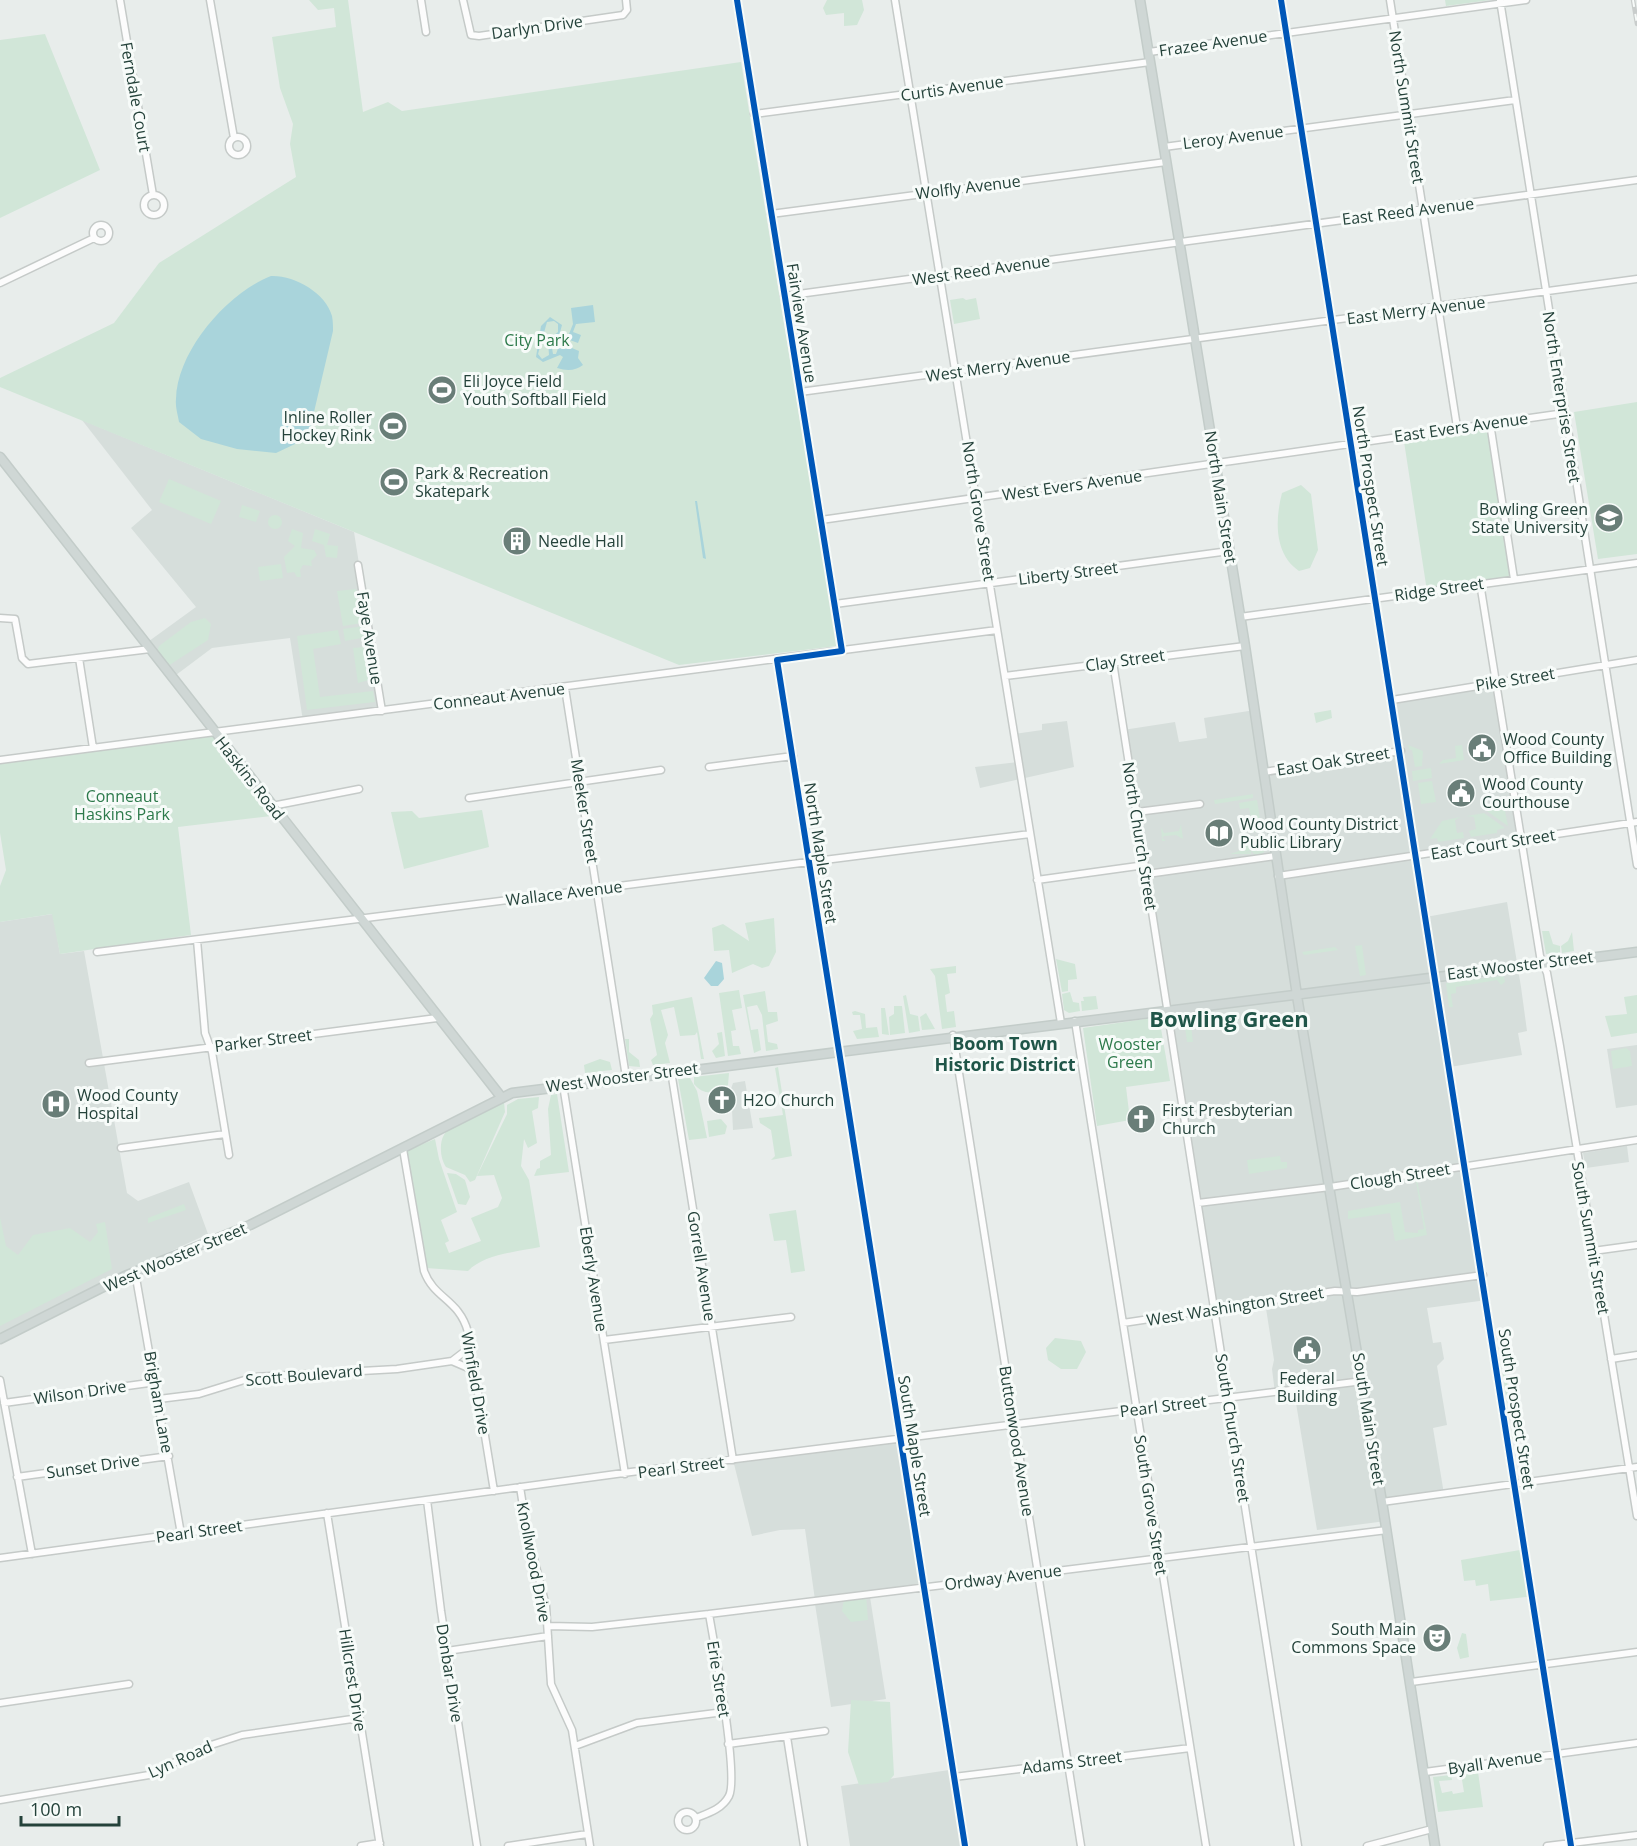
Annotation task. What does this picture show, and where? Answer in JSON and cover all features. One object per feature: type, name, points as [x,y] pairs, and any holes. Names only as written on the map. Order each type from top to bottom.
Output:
[{"type":"main road","name":"North Main Street","points":[[1140,0],[1245,646],[1297,994]]},
{"type":"main road","name":"Haskins Road","points":[[0,457],[437,1018],[502,1098]]},
{"type":"main road","name":"East Wooster Street","points":[[1297,994],[1436,975],[1637,952]]},
{"type":"main road","name":"West Wooster Street","points":[[0,1339],[135,1272],[250,1225],[502,1098],[529,1089],[1297,994]]},
{"type":"main road","name":"South Main Street","points":[[1297,994],[1387,1530],[1435,1846]]},
{"type":"street","name":"Ferndale Court","points":[[120,0],[153,195]]},
{"type":"street","points":[[210,0],[234,138]]},
{"type":"street","points":[[421,0],[426,32]]},
{"type":"street","name":"Darlyn Drive","points":[[463,0],[468,29],[471,35],[479,36],[622,15],[627,10],[626,0]]},
{"type":"street","name":"Fairview Avenue","points":[[737,0],[842,651]]},
{"type":"street","name":"North Grove Street","points":[[895,0],[1061,1023]]},
{"type":"street","name":"North Prospect Street","points":[[1281,0],[1436,975]]},
{"type":"street","name":"North Summit Street","points":[[1390,0],[1457,427]]},
{"type":"street","name":"Frazee Avenue","points":[[1149,52],[1526,0]]},
{"type":"street","name":"North Enterprise Street","points":[[1500,2],[1605,665],[1634,822],[1637,865]]},
{"type":"street","name":"Curtis Avenue","points":[[754,114],[1150,62]]},
{"type":"street","name":"Leroy Avenue","points":[[1164,147],[1515,99]]},
{"type":"street","name":"Wolfly Avenue","points":[[771,214],[1166,162]]},
{"type":"street","name":"East Reed Avenue","points":[[1179,244],[1637,180]]},
{"type":"street","points":[[0,283],[94,238]]},
{"type":"street","name":"West Reed Avenue","points":[[784,296],[1179,244]]},
{"type":"street","name":"East Merry Avenue","points":[[1196,339],[1637,279]]},
{"type":"street","name":"West Merry Avenue","points":[[800,392],[1196,339]]},
{"type":"street","name":"East Evers Avenue","points":[[1215,463],[1565,413]]},
{"type":"street","points":[[1490,423],[1514,579]]},
{"type":"street","name":"West Evers Avenue","points":[[821,520],[1215,463]]},
{"type":"street","name":"Liberty Street","points":[[835,604],[1229,551]]},
{"type":"street","name":"Ridge Street","points":[[1240,617],[1637,562]]},
{"type":"street","name":"Faye Avenue","points":[[358,565],[382,711]]},
{"type":"street","points":[[1480,583],[1543,962]]},
{"type":"street","points":[[0,618],[15,619],[24,662],[35,664],[150,649]]},
{"type":"street","name":"Conneaut Avenue","points":[[0,760],[998,630]]},
{"type":"street","name":"Clay Street","points":[[1005,676],[1245,646]]},
{"type":"street","points":[[79,658],[93,748]]},
{"type":"street","name":"North Maple Street","points":[[777,660],[838,1051]]},
{"type":"street","name":"Pike Street","points":[[1392,700],[1637,660]]},
{"type":"street","name":"North Church Street","points":[[1113,662],[1169,1010]]},
{"type":"street","name":"Meeker Street","points":[[565,688],[626,1077]]},
{"type":"street","name":"East Oak Street","points":[[1264,772],[1401,751]]},
{"type":"street","points":[[709,767],[793,756]]},
{"type":"street","points":[[469,798],[580,784],[661,770]]},
{"type":"street","points":[[272,806],[359,789]]},
{"type":"street","points":[[1137,812],[1200,804]]},
{"type":"street","name":"East Court Street","points":[[1278,876],[1634,822]]},
{"type":"street","name":"Wallace Avenue","points":[[97,952],[1030,834]]},
{"type":"street","points":[[1147,874],[1276,856]]},
{"type":"street","points":[[1037,880],[1145,865]]},
{"type":"street","points":[[197,940],[209,1047],[212,1052],[229,1155]]},
{"type":"street","name":"South Summit Street","points":[[1543,962],[1553,1006],[1637,1516]]},
{"type":"street","name":"South Prospect Street","points":[[1436,975],[1571,1845]]},
{"type":"street","name":"South Church Street","points":[[1169,1010],[1298,1846]]},
{"type":"street","name":"Parker Street","points":[[88,1063],[437,1018]]},
{"type":"street","name":"South Grove Street","points":[[1075,1021],[1206,1846]]},
{"type":"street","name":"Buttonwood Avenue","points":[[953,1035],[1081,1846]]},
{"type":"street","name":"South Maple Street","points":[[838,1051],[965,1846]]},
{"type":"street","name":"Gorrell Avenue","points":[[671,1071],[733,1460]]},
{"type":"street","name":"Eberly Avenue","points":[[563,1085],[625,1474]]},
{"type":"street","points":[[121,1148],[225,1134]]},
{"type":"street","name":"Clough Street","points":[[1198,1203],[1330,1187],[1637,1140]]},
{"type":"street","name":"Winfield Drive","points":[[403,1149],[426,1276],[434,1288],[461,1313],[468,1332],[494,1491]]},
{"type":"street","points":[[1593,1251],[1637,1245]]},
{"type":"street","name":"Brigham Lane","points":[[135,1272],[181,1534]]},
{"type":"street","name":"West Washington Street","points":[[1123,1323],[1335,1291],[1483,1275]]},
{"type":"street","points":[[604,1340],[791,1317]]},
{"type":"street","name":"Scott Boulevard","points":[[159,1399],[199,1394],[254,1377],[397,1369],[452,1361],[469,1348]]},
{"type":"street","points":[[1611,1359],[1637,1355]]},
{"type":"street","points":[[452,1361],[473,1370]]},
{"type":"street","points":[[0,1380],[32,1554]]},
{"type":"street","name":"Wilson Drive","points":[[4,1403],[156,1382]]},
{"type":"street","name":"Pearl Street","points":[[0,1558],[520,1487],[1363,1382]]},
{"type":"street","name":"Sunset Drive","points":[[17,1477],[169,1456]]},
{"type":"street","points":[[1382,1502],[1637,1467]]},
{"type":"street","name":"Knollwood Drive","points":[[520,1487],[530,1545],[542,1582],[548,1626],[551,1684],[569,1720],[590,1846]]},
{"type":"street","name":"Donbar Drive","points":[[427,1500],[447,1651],[477,1846]]},
{"type":"street","name":"Hillcrest Drive","points":[[327,1514],[380,1845]]},
{"type":"street","name":"Ordway Avenue","points":[[548,1626],[592,1627],[709,1614],[1387,1530]]},
{"type":"street","name":"Erie Street","points":[[696,1818],[716,1810],[728,1798],[732,1781],[709,1614]]},
{"type":"street","points":[[447,1651],[548,1636]]},
{"type":"street","points":[[1411,1682],[1637,1652]]},
{"type":"street","points":[[0,1703],[129,1684]]},
{"type":"street","points":[[575,1746],[637,1723],[724,1712]]},
{"type":"street","name":"Lyn Road","points":[[0,1800],[149,1775],[208,1746],[242,1735],[359,1718]]},
{"type":"street","points":[[728,1744],[825,1731]]},
{"type":"street","points":[[787,1737],[804,1846]]},
{"type":"street","name":"Byall Avenue","points":[[1425,1772],[1637,1743]]},
{"type":"street","name":"Adams Street","points":[[954,1777],[1190,1748]]},
{"type":"street","points":[[1366,1846],[1432,1828]]},
{"type":"street","points":[[508,1846],[588,1834]]},
{"type":"street","points":[[1547,1846],[1571,1845],[1637,1835]]},
{"type":"street","points":[[361,1846],[380,1845]]},
{"type":"shaded area","points":[[82,420],[354,532],[382,711],[303,721],[290,638],[212,648],[172,678],[145,644],[196,607],[131,528],[152,510]]},
{"type":"shaded area","points":[[1496,682],[1521,840],[1418,856],[1426,917],[1507,902],[1521,987],[1527,1031],[1518,1033],[1522,1055],[1450,1067],[1487,1300],[1427,1308],[1433,1343],[1441,1342],[1444,1359],[1437,1366],[1447,1425],[1433,1428],[1444,1494],[1383,1502],[1386,1521],[1317,1530],[1294,1391],[1275,1393],[1272,1369],[1274,1360],[1265,1302],[1214,1309],[1123,730],[1175,722],[1179,742],[1207,738],[1204,718],[1255,710],[1264,771],[1401,751],[1392,700]]},
{"type":"shaded area","points":[[1067,721],[1074,767],[980,788],[975,767],[1019,762],[1015,734],[1042,730],[1042,724]]},
{"type":"shaded area","name":"Wood County Hospital","points":[[53,914],[60,954],[84,951],[127,1193],[138,1201],[189,1182],[208,1234],[117,1276],[0,1336],[0,922]]},
{"type":"shaded area","points":[[1637,1045],[1637,1105],[1616,1108],[1607,1049]]},
{"type":"shaded area","points":[[745,1081],[753,1128],[733,1130],[731,1089],[733,1083]]},
{"type":"shaded area","points":[[1627,1146],[1629,1162],[1586,1168],[1583,1153]]},
{"type":"shaded area","points":[[901,1439],[924,1587],[815,1600],[805,1529],[780,1530],[752,1536],[733,1460]]},
{"type":"shaded area","points":[[870,1597],[886,1699],[831,1707],[815,1604]]},
{"type":"shaded area","points":[[956,1769],[970,1846],[850,1846],[841,1786]]},
{"type":"green space","name":"City Park","points":[[309,0],[348,0],[363,112],[388,102],[402,111],[741,62],[837,646],[679,665],[0,387],[0,378],[114,323],[159,263],[296,177],[290,144],[293,124],[280,88],[272,37],[336,27],[334,8],[318,10]]},
{"type":"green space","points":[[827,0],[862,0],[864,10],[857,25],[844,26],[844,13],[826,15],[823,8]]},
{"type":"green space","points":[[1445,0],[1491,0],[1446,6]]},
{"type":"green space","points":[[45,34],[100,170],[0,218],[0,40]]},
{"type":"green space","points":[[963,298],[966,300],[976,298],[980,319],[954,324],[950,300]]},
{"type":"green space","name":"Bowling Green State University","points":[[1637,402],[1637,554],[1598,559],[1574,412]]},
{"type":"green space","points":[[1490,423],[1514,579],[1427,591],[1403,435]]},
{"type":"green space","points":[[169,479],[221,501],[211,524],[159,502]]},
{"type":"green space","points":[[1301,485],[1311,494],[1318,550],[1310,568],[1299,571],[1291,564],[1281,546],[1278,536],[1278,514],[1282,493]]},
{"type":"green space","points":[[242,505],[260,511],[256,522],[239,517]]},
{"type":"green space","points":[[275,515],[280,517],[282,522],[280,527],[275,529],[270,527],[268,522],[270,517]]},
{"type":"green space","points":[[292,529],[303,533],[301,548],[314,550],[317,555],[311,561],[312,566],[303,565],[300,570],[301,577],[297,577],[294,572],[287,573],[284,557],[295,546],[288,541]]},
{"type":"green space","points":[[315,529],[330,534],[327,545],[338,546],[337,558],[326,557],[324,545],[312,541]]},
{"type":"green space","points":[[281,564],[283,578],[260,581],[258,567]]},
{"type":"green space","points":[[356,589],[362,623],[343,626],[337,591]]},
{"type":"green space","points":[[205,618],[211,624],[208,640],[168,666],[157,652],[159,646],[191,622]]},
{"type":"green space","points":[[364,626],[365,635],[362,638],[345,641],[343,629]]},
{"type":"green space","points":[[338,630],[341,644],[313,649],[320,697],[373,691],[375,702],[307,710],[297,636]]},
{"type":"green space","points":[[364,647],[372,679],[358,683],[353,648]]},
{"type":"green space","points":[[1331,710],[1332,718],[1316,723],[1314,713]]},
{"type":"green space","name":"Conneaut Haskins Park","points":[[215,732],[280,815],[178,827],[191,935],[60,954],[52,914],[0,922],[0,886],[6,870],[0,833],[0,763],[51,757],[51,753]]},
{"type":"green space","points":[[1408,745],[1423,751],[1422,766],[1415,767],[1412,750]]},
{"type":"green space","points":[[1462,745],[1464,760],[1439,764],[1443,760],[1456,758],[1455,746]]},
{"type":"green space","points":[[1431,768],[1432,778],[1413,781],[1412,771]]},
{"type":"green space","points":[[1432,781],[1436,802],[1421,804],[1418,783]]},
{"type":"green space","points":[[1253,794],[1253,798],[1215,804],[1214,800]]},
{"type":"green space","points":[[1257,800],[1262,831],[1254,832],[1249,808],[1240,809],[1239,803]]},
{"type":"green space","points":[[1503,801],[1508,826],[1487,811],[1491,803]]},
{"type":"green space","points":[[482,810],[489,847],[404,869],[391,812],[412,811],[419,818]]},
{"type":"green space","points":[[1484,813],[1505,828],[1497,830],[1497,833],[1471,837],[1469,831],[1476,829],[1474,817],[1467,816]]},
{"type":"green space","points":[[1460,817],[1455,820],[1457,833],[1463,832],[1464,838],[1438,842],[1437,838],[1430,839],[1442,821]]},
{"type":"green space","points":[[1181,824],[1183,839],[1176,835],[1164,836],[1162,838],[1166,841],[1162,841],[1161,827],[1164,833],[1179,831]]},
{"type":"green space","points":[[1248,837],[1248,847],[1251,850],[1245,853],[1251,851],[1251,854],[1230,854],[1239,851],[1239,839]]},
{"type":"green space","points":[[1258,841],[1263,843],[1265,848],[1263,853],[1258,855],[1253,853],[1251,848],[1253,843]]},
{"type":"green space","points":[[774,918],[776,952],[769,966],[762,968],[753,964],[732,973],[729,950],[714,951],[712,928],[723,924],[749,941],[745,923]]},
{"type":"green space","points":[[1542,931],[1549,931],[1553,944],[1560,946],[1560,953],[1546,954]]},
{"type":"green space","points":[[1572,932],[1574,951],[1562,953],[1561,946],[1568,941]]},
{"type":"green space","points":[[1362,945],[1366,975],[1360,976],[1355,946]]},
{"type":"green space","points":[[1335,947],[1338,950],[1304,955],[1302,952]]},
{"type":"green space","points":[[1056,959],[1075,964],[1077,979],[1068,980],[1068,991],[1062,992]]},
{"type":"green space","points":[[956,966],[956,973],[947,974],[950,993],[945,995],[947,1012],[954,1011],[956,1027],[942,1029],[935,976],[930,969]]},
{"type":"green space","points":[[1504,976],[1505,982],[1501,985],[1497,980],[1456,987],[1456,993],[1451,994],[1453,1007],[1449,1007],[1446,983]]},
{"type":"green space","points":[[739,990],[742,1008],[732,1010],[736,1030],[731,1031],[733,1046],[739,1046],[741,1054],[728,1056],[719,993]]},
{"type":"green space","points":[[765,991],[768,1012],[777,1012],[778,1021],[766,1025],[768,1042],[777,1044],[778,1049],[766,1051],[762,1015],[757,1005],[747,1007],[751,1030],[758,1029],[761,1050],[754,1053],[743,995]]},
{"type":"green space","points":[[1070,992],[1073,1002],[1079,1003],[1080,1011],[1069,1013],[1064,1010],[1062,994]]},
{"type":"green space","points":[[906,995],[910,1014],[918,1016],[920,1031],[909,1033],[903,996]]},
{"type":"green space","points":[[1637,995],[1637,1033],[1611,1037],[1605,1016],[1627,1014],[1624,997]]},
{"type":"green space","points":[[1096,996],[1098,1009],[1082,1011],[1083,997]]},
{"type":"green space","points":[[692,997],[704,1059],[701,1059],[697,1032],[695,1035],[680,1036],[674,1007],[661,1010],[668,1035],[665,1043],[670,1063],[653,1065],[651,1060],[657,1055],[650,1019],[653,1014],[652,1005]]},
{"type":"green space","points":[[894,1006],[902,1006],[905,1033],[890,1035],[889,1017],[894,1014]]},
{"type":"green space","points":[[881,1008],[885,1008],[889,1035],[882,1034]]},
{"type":"green space","points":[[852,1012],[865,1014],[866,1028],[877,1027],[879,1037],[857,1039],[853,1031],[862,1029],[860,1015],[853,1015]]},
{"type":"green space","points":[[926,1013],[935,1029],[922,1030],[920,1017]]},
{"type":"green space","name":"Wooster Green","points":[[1159,1017],[1170,1081],[1126,1087],[1130,1120],[1097,1126],[1083,1028]]},
{"type":"green space","points":[[1198,1018],[1199,1024],[1191,1025],[1193,1042],[1187,1042],[1184,1020]]},
{"type":"green space","points":[[722,1032],[725,1056],[716,1058],[712,1051],[719,1044],[717,1033]]},
{"type":"green space","points":[[625,1039],[629,1039],[629,1052],[639,1060],[640,1067],[629,1066]]},
{"type":"green space","points":[[1626,1048],[1630,1051],[1632,1066],[1613,1069],[1611,1051]]},
{"type":"green space","points":[[600,1059],[610,1062],[612,1070],[585,1073],[584,1065]]},
{"type":"green space","points":[[778,1067],[792,1156],[771,1160],[775,1156],[771,1130],[760,1123],[759,1118],[783,1115],[775,1068]]},
{"type":"green space","points":[[729,1073],[728,1085],[715,1092],[706,1092],[694,1084],[694,1077]]},
{"type":"green space","points":[[690,1078],[697,1091],[707,1138],[689,1140],[678,1079]]},
{"type":"green space","points":[[557,1094],[569,1172],[534,1176],[540,1168],[540,1161],[551,1155],[548,1109],[551,1095]]},
{"type":"green space","points":[[539,1097],[538,1108],[532,1111],[537,1143],[528,1148],[524,1139],[521,1166],[529,1180],[540,1247],[491,1257],[468,1271],[426,1268],[407,1157],[408,1150],[435,1139],[439,1159],[457,1212],[441,1220],[449,1241],[445,1243],[449,1253],[481,1241],[471,1218],[498,1207],[502,1198],[494,1175],[477,1176],[507,1114],[507,1105],[518,1099]]},
{"type":"green space","points":[[504,1102],[505,1112],[475,1180],[470,1182],[465,1175],[446,1167],[441,1149],[442,1139],[447,1131]]},
{"type":"green space","points":[[721,1119],[727,1126],[725,1134],[709,1137],[707,1121]]},
{"type":"green space","points":[[1280,1156],[1281,1162],[1287,1162],[1287,1168],[1249,1174],[1247,1160]]},
{"type":"green space","points":[[447,1173],[456,1174],[465,1180],[470,1197],[466,1205],[458,1204]]},
{"type":"green space","points":[[1417,1179],[1427,1235],[1395,1241],[1390,1213],[1348,1219],[1348,1211],[1400,1202],[1405,1232],[1418,1233],[1418,1230],[1424,1229],[1416,1182],[1412,1182]]},
{"type":"green space","points":[[184,1204],[186,1210],[148,1223],[148,1218]]},
{"type":"green space","points":[[796,1210],[805,1271],[791,1273],[786,1240],[774,1241],[769,1214]]},
{"type":"green space","points":[[0,1217],[6,1246],[18,1255],[33,1235],[70,1228],[90,1242],[98,1232],[96,1224],[105,1222],[112,1269],[0,1326]]},
{"type":"green space","points":[[1055,1338],[1081,1341],[1086,1352],[1077,1369],[1061,1369],[1048,1360],[1046,1348]]},
{"type":"green space","points":[[1501,1362],[1504,1362],[1512,1416],[1509,1416]]},
{"type":"green space","points":[[1520,1550],[1527,1597],[1490,1601],[1488,1584],[1476,1586],[1475,1580],[1464,1581],[1461,1560]]},
{"type":"green space","points":[[866,1596],[868,1620],[851,1622],[842,1611],[844,1599]]},
{"type":"green space","points":[[1462,1633],[1466,1634],[1469,1657],[1460,1659],[1457,1648]]},
{"type":"green space","points":[[851,1700],[890,1702],[894,1775],[888,1782],[859,1785],[848,1752]]},
{"type":"green space","points":[[1478,1772],[1483,1807],[1438,1812],[1433,1777],[1451,1775],[1452,1780],[1439,1781],[1442,1793],[1452,1791],[1453,1794],[1464,1792],[1461,1774]]},
{"type":"water","points":[[271,276],[280,276],[308,287],[323,300],[332,316],[333,331],[310,429],[295,444],[276,453],[237,449],[201,439],[179,422],[176,408],[179,381],[185,362],[207,326],[222,310],[254,284]]},
{"type":"water","points":[[593,305],[595,322],[576,324],[573,332],[581,335],[578,343],[567,339],[573,324],[571,308]]},
{"type":"water","points":[[550,317],[562,325],[559,336],[551,342],[553,354],[556,354],[560,343],[579,351],[578,358],[583,365],[564,370],[557,368],[563,357],[560,355],[543,362],[536,357],[541,326]],"holes":[[[554,321],[558,324],[558,332],[548,340],[549,355],[542,359],[538,354],[547,322]]]},
{"type":"water","points":[[695,501],[697,501],[706,559],[703,558]]},
{"type":"water","points":[[716,961],[722,963],[724,979],[718,986],[711,986],[704,978]]},
{"type":"railway","points":[[1633,0],[1637,24]]},
{"type":"cycle path","points":[[737,0],[842,651],[777,660],[965,1846]]},
{"type":"cycle path","points":[[1281,0],[1571,1846]]},
{"type":"place","name":"Eli Joyce Field Youth Softball Field","points":[[442,390]]},
{"type":"place","name":"Inline Roller Hockey Rink","points":[[393,426]]},
{"type":"place","name":"Park & Recreation Skatepark","points":[[394,482]]},
{"type":"place","name":"Bowling Green State University","points":[[1609,518]]},
{"type":"place","name":"Needle Hall","points":[[517,541]]},
{"type":"place","name":"Wood County Office Building","points":[[1482,748]]},
{"type":"place","name":"Wood County Courthouse","points":[[1461,793]]},
{"type":"place","name":"Wood County District Public Library","points":[[1219,833]]},
{"type":"place","name":"H2O Church","points":[[722,1100]]},
{"type":"place","name":"Wood County Hospital","points":[[56,1104]]},
{"type":"place","name":"First Presbyterian Church","points":[[1141,1119]]},
{"type":"place","name":"Federal Building","points":[[1307,1350]]},
{"type":"place","name":"South Main Commons Space","points":[[1437,1638]]},
{"type":"district","name":"Bowling Green","points":[[1229,1018]]},
{"type":"district","name":"Boom Town Historic District","points":[[1005,1053]]}]
